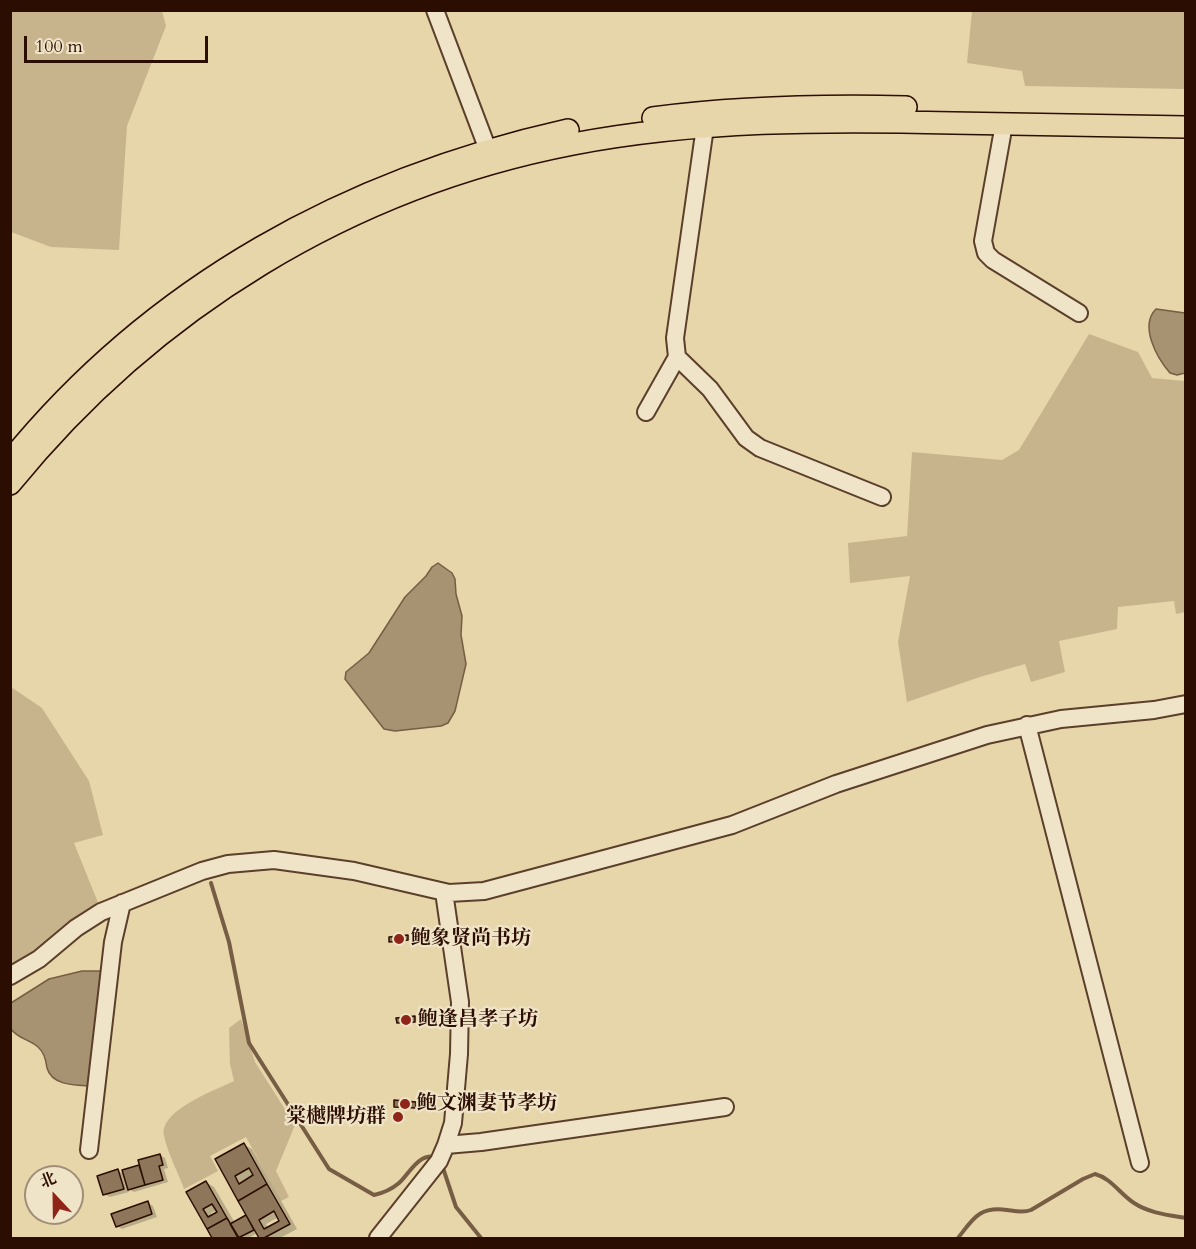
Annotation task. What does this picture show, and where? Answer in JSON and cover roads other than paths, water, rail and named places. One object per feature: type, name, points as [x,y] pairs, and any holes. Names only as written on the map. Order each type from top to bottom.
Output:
[{"type":"main road","points":[[15,449],[124,344],[221,272],[286,233],[349,202],[436,167],[488,150],[571,130],[656,117],[729,110],[873,106],[1185,112]]},
{"type":"main road","points":[[10,484],[70,415],[142,348],[261,264],[327,228],[402,195],[507,160],[574,144],[636,135],[705,127],[781,122],[1185,127]]},
{"type":"street","points":[[435,10],[488,150]]},
{"type":"street","points":[[1004,124],[983,241],[984,249],[993,260],[1079,313]]},
{"type":"street","points":[[646,412],[677,357],[675,338],[705,127]]},
{"type":"street","points":[[677,357],[710,389],[746,438],[760,448],[882,497]]},
{"type":"street","points":[[10,976],[39,959],[89,919],[122,903],[215,867],[257,860],[274,860],[354,871],[444,892],[458,894],[484,891],[732,825],[836,784],[987,735],[1062,719],[1154,710],[1185,704]]},
{"type":"street","points":[[1027,725],[1140,1163]]},
{"type":"street","points":[[378,1239],[431,1174],[446,1145],[453,1123],[457,1089],[460,1002],[444,892]]},
{"type":"street","points":[[89,1150],[113,942],[122,903]]},
{"type":"street","points":[[446,1145],[482,1142],[725,1107]]},
{"type":"waterway","points":[[211,883],[229,942],[249,1043],[329,1169],[374,1195],[396,1185],[419,1161],[436,1157]]},
{"type":"waterway","points":[[442,1165],[456,1207],[481,1238]]},
{"type":"waterway","points":[[958,1238],[983,1212],[997,1209],[1022,1212],[1031,1210],[1095,1174],[1106,1179],[1129,1199],[1146,1209],[1186,1218]]},
{"type":"place","name":"鲍象贤尚书坊","points":[[399,939]]},
{"type":"place","name":"鲍逢昌孝子坊","points":[[406,1020]]},
{"type":"place","name":"鲍文渊妻节孝坊","points":[[405,1104]]},
{"type":"place","name":"棠樾牌坊群","points":[[398,1117]]}]
